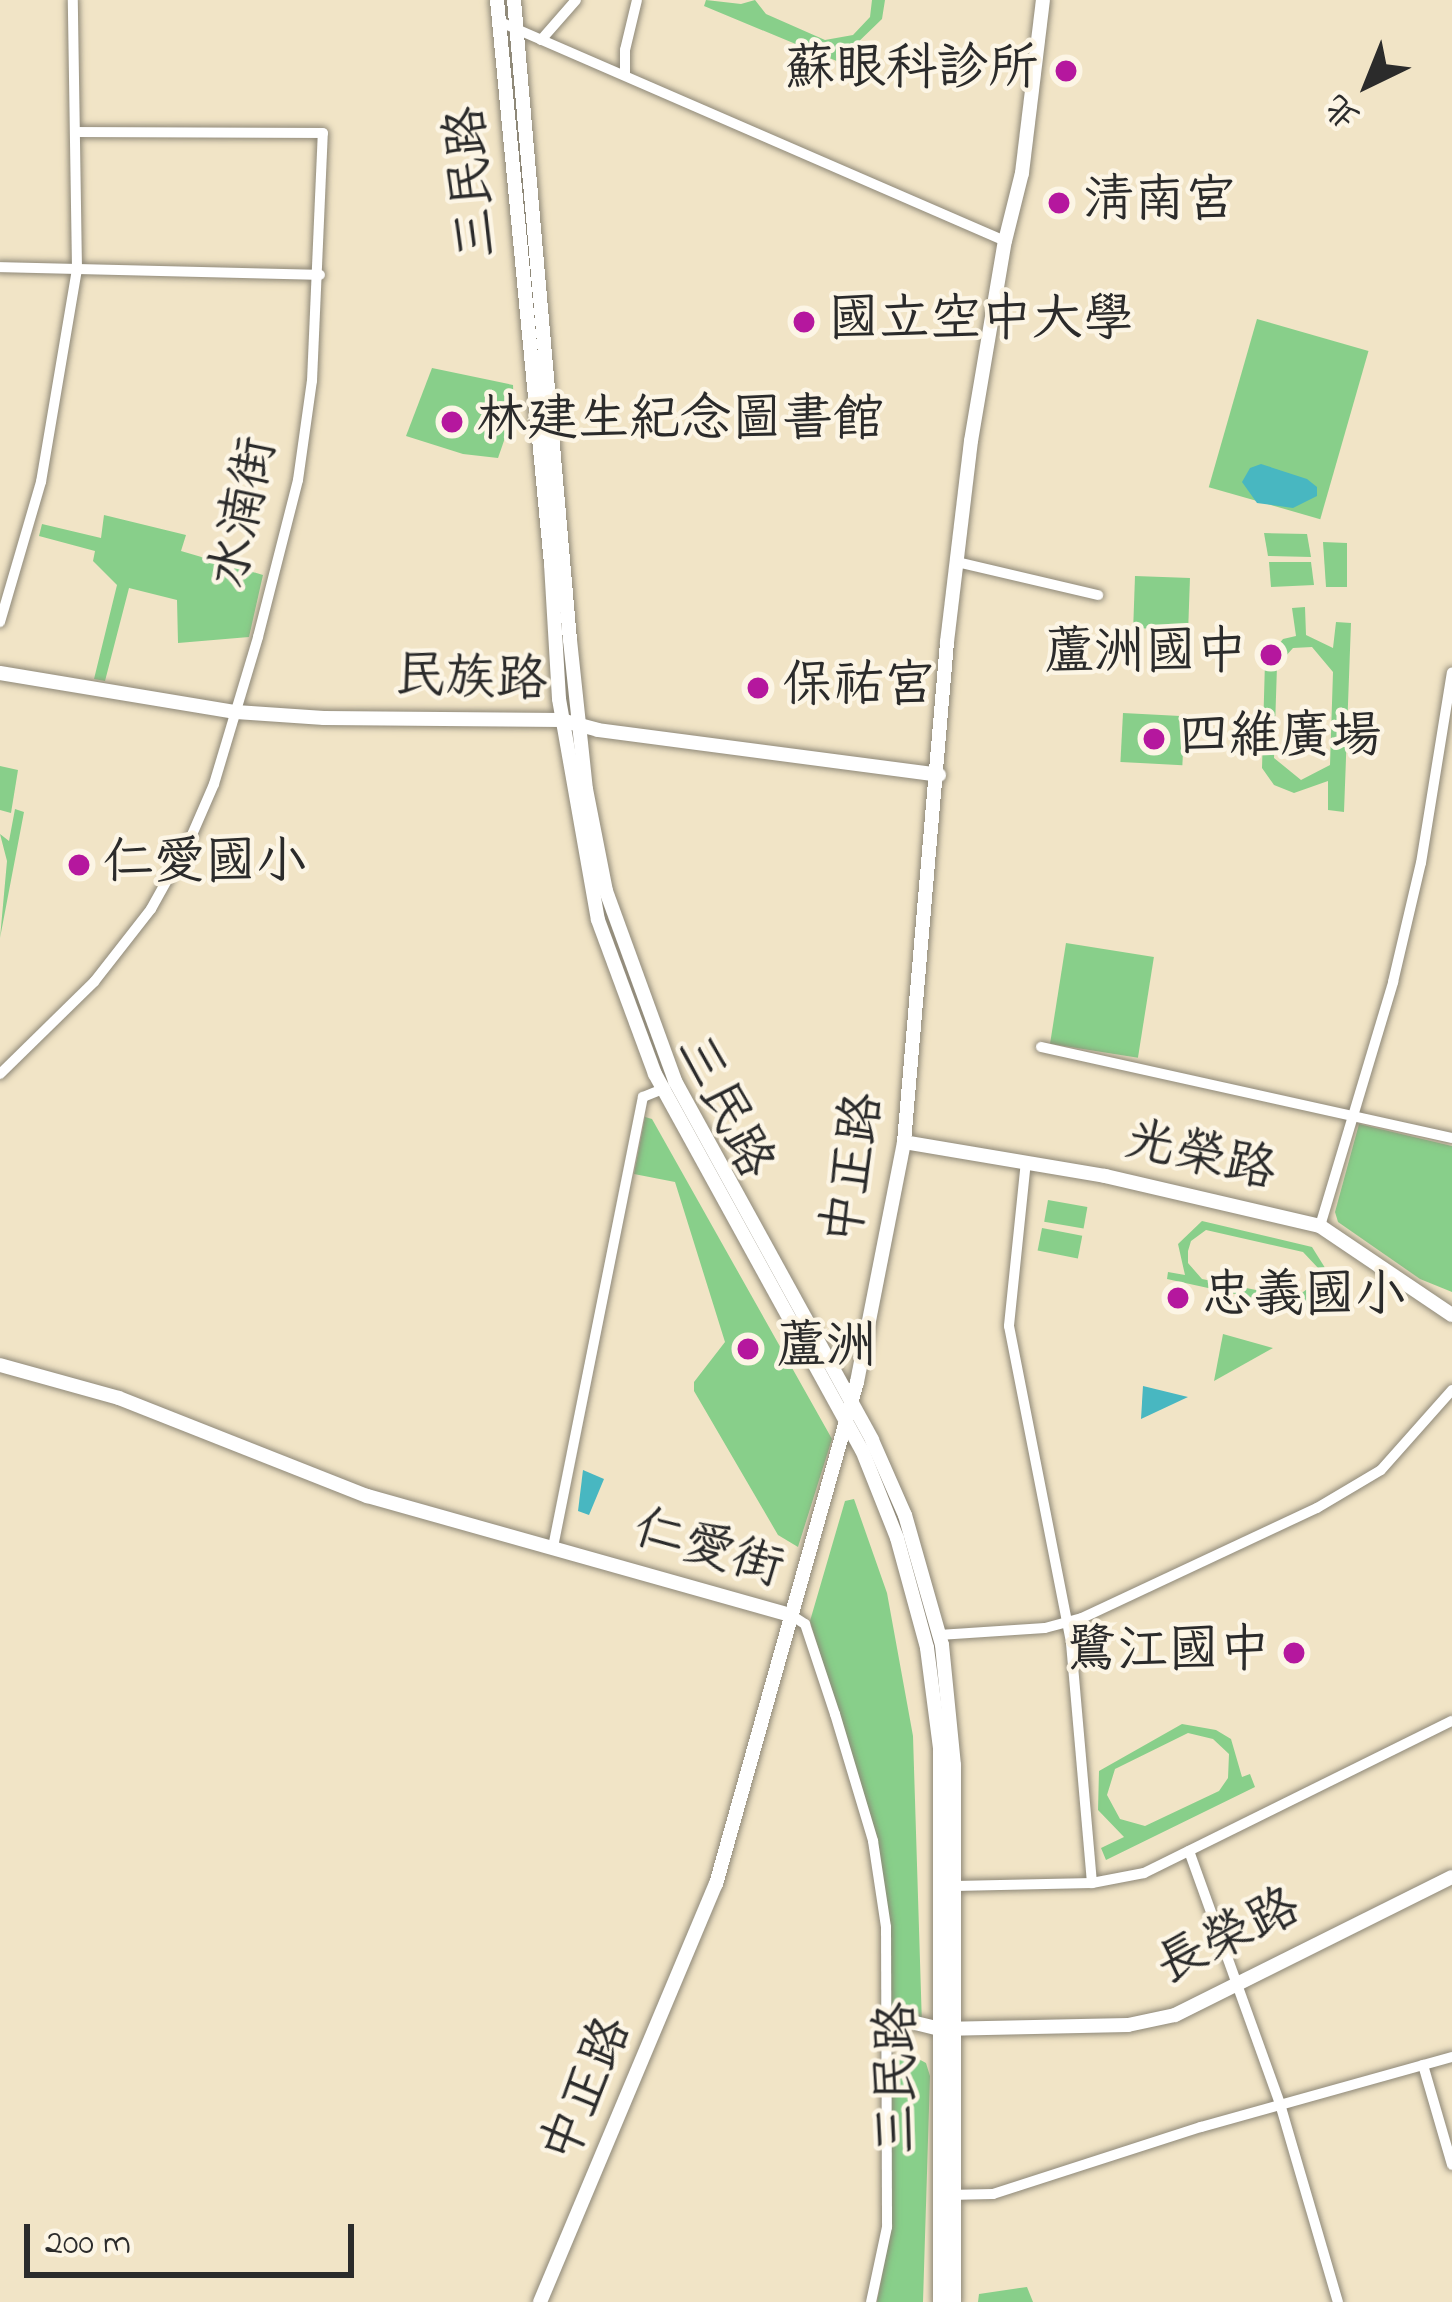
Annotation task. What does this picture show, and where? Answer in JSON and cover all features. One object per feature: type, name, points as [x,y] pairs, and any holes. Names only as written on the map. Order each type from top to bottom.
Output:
[{"type":"street","points":[[0,622],[41,482],[76,269],[73,0]]},
{"type":"street","name":"三民路","points":[[496,0],[561,720],[598,920],[669,1085],[847,1419],[897,1538],[927,1648],[940,1748],[946,2221]]},
{"type":"street","name":"三民路","points":[[514,0],[580,726],[606,891],[669,1085],[852,1403],[905,1515],[939,1635],[953,1738],[955,1886],[946,2029]]},
{"type":"street","points":[[541,40],[576,0]]},
{"type":"street","points":[[625,73],[625,50],[637,0]]},
{"type":"street","name":"中正路","points":[[540,2302],[716,1884],[852,1403],[904,1142],[975,409],[1022,173],[1043,0]]},
{"type":"street","points":[[498,22],[1005,241]]},
{"type":"street","name":"水湳街","points":[[2,1068],[94,982],[152,909],[214,784],[298,480],[320,275],[323,134],[77,132]]},
{"type":"street","points":[[0,267],[320,275]]},
{"type":"street","points":[[957,562],[1098,595]]},
{"type":"street","points":[[1320,1226],[1421,862],[1452,671]]},
{"type":"street","name":"民族路","points":[[0,674],[236,712],[324,718],[561,720],[939,775]]},
{"type":"street","points":[[1041,1048],[1452,1138]]},
{"type":"street","points":[[553,1546],[643,1097],[669,1085]]},
{"type":"street","name":"光榮路","points":[[904,1142],[1026,1161],[1320,1226],[1452,1315]]},
{"type":"street","points":[[1026,1161],[1009,1327],[1066,1622],[1092,1883]]},
{"type":"street","name":"仁愛街","points":[[0,1365],[119,1398],[368,1496],[791,1615],[805,1624],[873,1841],[886,1927],[886,2227],[872,2302]]},
{"type":"street","points":[[939,1635],[1066,1622],[1295,1518],[1381,1470],[1452,1390]]},
{"type":"street","points":[[955,1886],[1092,1883],[1144,1873],[1452,1721]]},
{"type":"street","points":[[1189,1851],[1280,2104],[1337,2302]]},
{"type":"street","name":"長榮路","points":[[887,2016],[946,2029],[1128,2024],[1174,2014],[1452,1877]]},
{"type":"street","points":[[945,2195],[993,2194],[1280,2104],[1452,2057]]},
{"type":"street","points":[[1423,2065],[1452,2165]]},
{"type":"street","points":[[940,2302],[946,2221]]},
{"type":"street","points":[[946,2221],[954,2302]]},
{"type":"green space","points":[[706,0],[741,4],[755,0],[766,14],[825,40],[853,35],[870,17],[872,0],[885,0],[882,19],[851,49],[868,57],[863,72],[704,6]]},
{"type":"green space","points":[[1257,319],[1369,351],[1320,519],[1209,487]]},
{"type":"green space","points":[[432,368],[513,385],[514,412],[498,458],[463,454],[406,436]]},
{"type":"green space","points":[[104,515],[186,535],[181,551],[263,575],[249,637],[178,643],[177,600],[129,588],[105,681],[94,679],[117,585],[93,561],[95,551],[39,536],[42,524],[101,538]]},
{"type":"green space","points":[[1264,533],[1307,534],[1311,557],[1268,556]]},
{"type":"green space","points":[[1323,542],[1347,543],[1347,587],[1326,587]]},
{"type":"green space","points":[[1269,562],[1311,562],[1314,585],[1271,587]]},
{"type":"green space","points":[[1135,576],[1190,578],[1188,630],[1133,628]]},
{"type":"green space","points":[[1305,607],[1306,635],[1333,648],[1336,622],[1351,623],[1344,812],[1328,810],[1328,781],[1294,793],[1274,785],[1262,768],[1265,661],[1283,639],[1296,636],[1292,608]],"holes":[[[1312,647],[1333,672],[1330,765],[1301,780],[1274,758],[1277,666],[1293,648]]]},
{"type":"green space","name":"四維廣場","points":[[1123,713],[1185,716],[1182,765],[1120,762]]},
{"type":"green space","points":[[0,766],[18,770],[11,813],[0,810]]},
{"type":"green space","points":[[15,809],[24,812],[0,938],[7,861],[0,834],[9,841]]},
{"type":"green space","points":[[1066,943],[1154,957],[1138,1058],[1050,1044]]},
{"type":"green space","points":[[645,1117],[652,1119],[832,1439],[798,1547],[778,1535],[694,1391],[694,1382],[725,1342],[675,1182],[634,1174]]},
{"type":"green space","points":[[1359,1124],[1452,1146],[1452,1292],[1420,1279],[1338,1222],[1335,1212]]},
{"type":"green space","points":[[1048,1200],[1087,1207],[1084,1229],[1044,1222]]},
{"type":"green space","points":[[1202,1221],[1312,1247],[1332,1279],[1328,1291],[1313,1304],[1318,1312],[1167,1279],[1168,1272],[1185,1275],[1178,1244]],"holes":[[[1206,1230],[1303,1252],[1319,1269],[1318,1281],[1295,1298],[1202,1279],[1188,1263],[1191,1241]]]},
{"type":"green space","points":[[1042,1228],[1082,1236],[1078,1258],[1038,1251]]},
{"type":"green space","points":[[1223,1334],[1273,1348],[1214,1381]]},
{"type":"green space","points":[[854,1499],[887,1593],[913,1736],[922,2025],[887,2016],[878,1843],[810,1621],[845,1501]]},
{"type":"green space","points":[[1182,1724],[1216,1730],[1231,1739],[1242,1777],[1250,1774],[1255,1787],[1106,1860],[1101,1848],[1124,1837],[1098,1810],[1099,1771]],"holes":[[[1188,1733],[1213,1739],[1229,1754],[1228,1778],[1219,1791],[1145,1826],[1120,1819],[1107,1795],[1115,1769]]]},
{"type":"green space","points":[[902,2050],[926,2063],[930,2076],[923,2302],[877,2302],[891,2229],[891,2061]]},
{"type":"green space","points":[[1027,2287],[1033,2302],[978,2302],[979,2294]]},
{"type":"water","points":[[1261,464],[1307,479],[1317,487],[1317,496],[1293,508],[1257,503],[1242,482],[1250,468]]},
{"type":"water","points":[[1143,1386],[1188,1397],[1141,1419]]},
{"type":"water","points":[[583,1470],[604,1479],[589,1515],[578,1511]]},
{"type":"place","name":"蘇眼科診所","points":[[1066,71]]},
{"type":"place","name":"清南宮","points":[[1059,203]]},
{"type":"place","name":"國立空中大學","points":[[804,322]]},
{"type":"place","name":"林建生紀念圖書館","points":[[452,422]]},
{"type":"place","name":"蘆洲國中","points":[[1271,655]]},
{"type":"place","name":"保祐宮","points":[[758,688]]},
{"type":"place","name":"四維廣場","points":[[1154,739]]},
{"type":"place","name":"仁愛國小","points":[[79,865]]},
{"type":"place","name":"忠義國小","points":[[1178,1298]]},
{"type":"place","name":"蘆洲","points":[[748,1349]]},
{"type":"place","name":"鷺江國中","points":[[1294,1653]]}]
